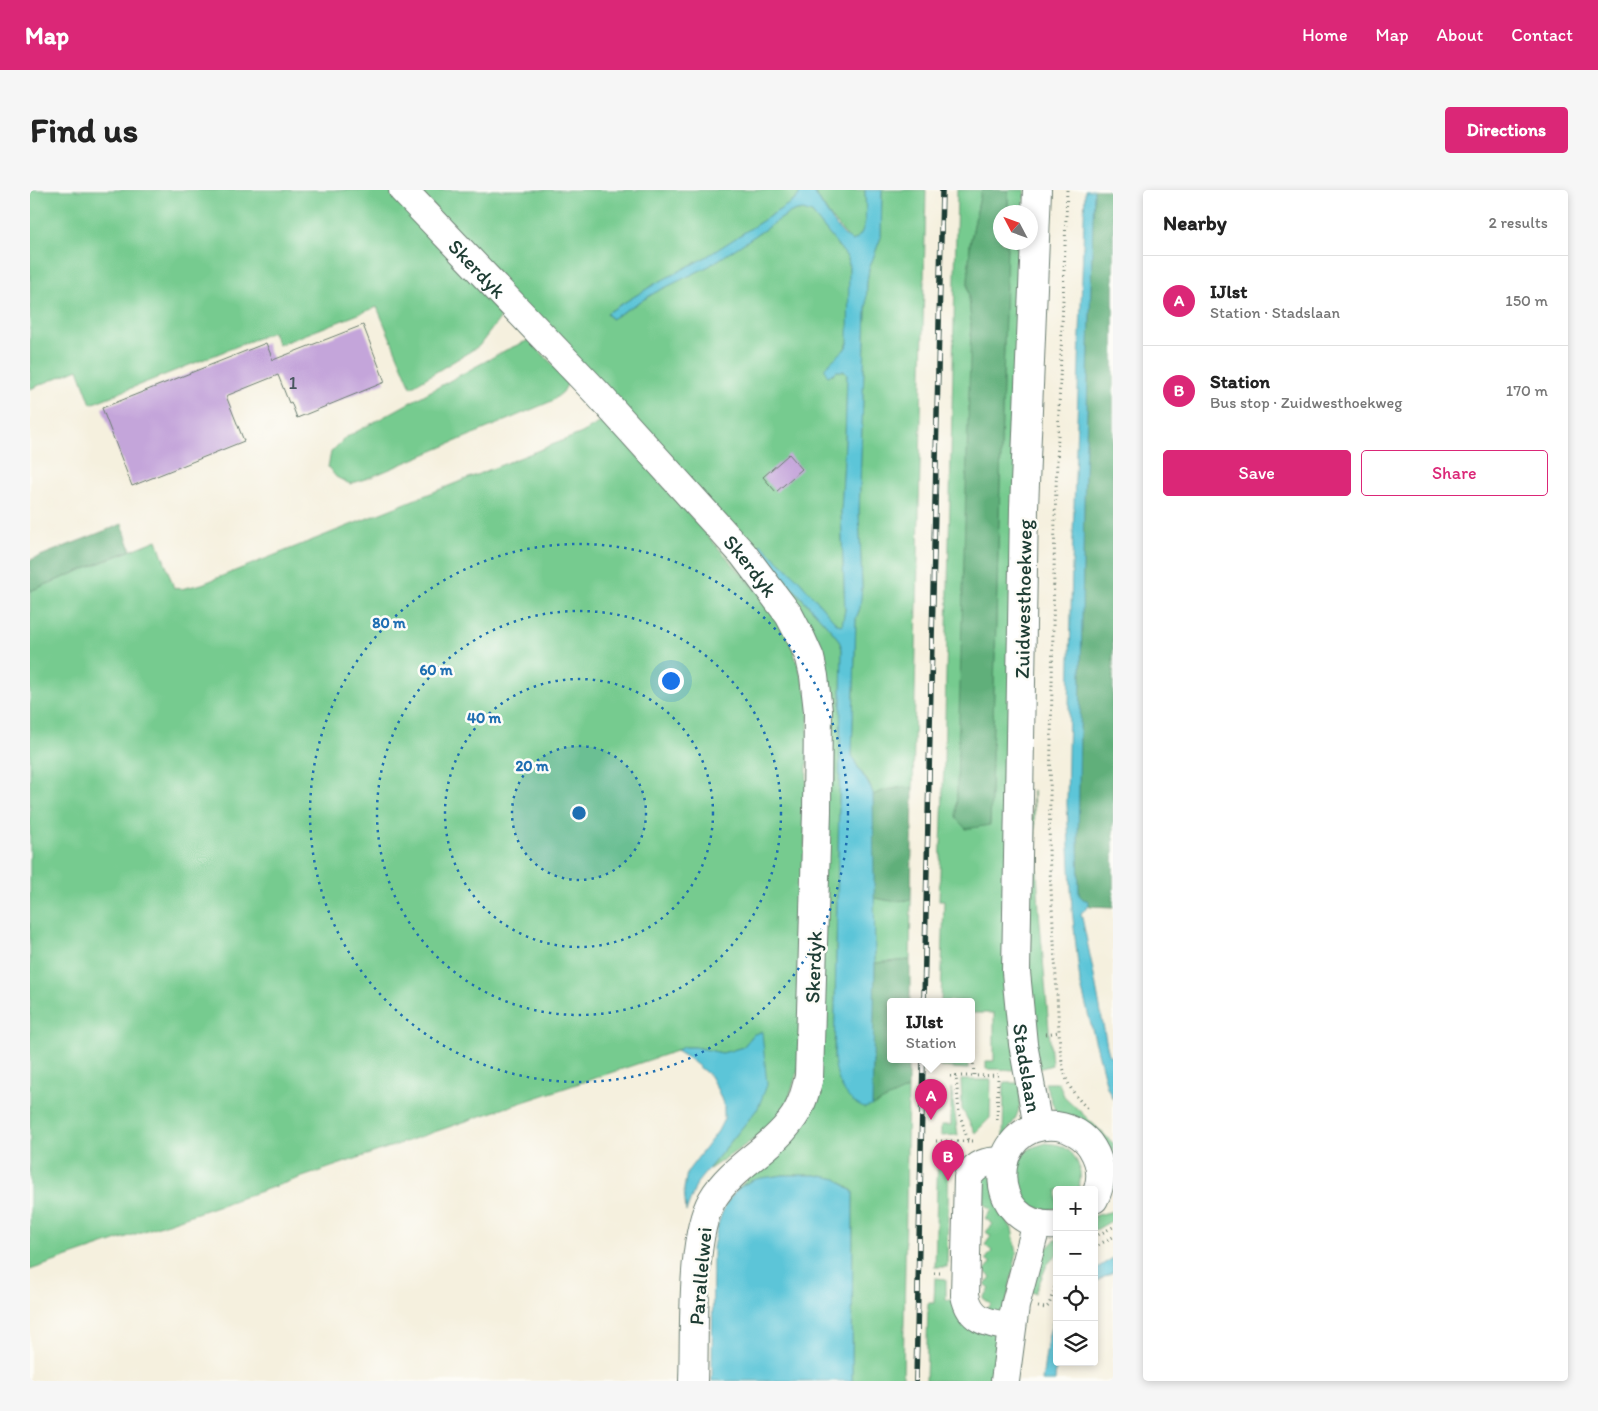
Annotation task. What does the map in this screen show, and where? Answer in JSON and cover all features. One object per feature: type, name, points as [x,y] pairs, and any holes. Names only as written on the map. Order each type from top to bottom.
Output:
[{"type":"street","name":"Skerdyk","points":[[403,190],[461,253],[597,393],[743,554],[789,615],[801,638],[810,658],[818,711],[810,1059]]},
{"type":"street","name":"Zuidwesthoekweg","points":[[1019,1008],[1016,936],[1024,508],[1037,190]]},
{"type":"street","name":"Stadslaan","points":[[1019,1008],[1023,1044],[1038,1127]]},
{"type":"street","name":"Parallelwei","points":[[693,1381],[696,1279],[701,1231],[705,1215],[711,1201],[729,1176],[790,1123],[798,1110],[804,1094],[809,1077],[810,1059]]},
{"type":"street","points":[[1011,1326],[984,1321],[976,1317],[967,1305],[965,1295],[968,1177],[986,1156],[1008,1150],[1026,1132],[1038,1127],[1062,1127],[1073,1131],[1091,1146],[1097,1157],[1100,1169],[1102,1196]]},
{"type":"street","points":[[986,1156],[1002,1184],[1008,1200],[1018,1213],[1047,1224],[1020,1284],[1011,1326],[1004,1381]]},
{"type":"path","points":[[1068,190],[1055,516],[1049,853],[1063,1072],[1077,1098],[1095,1114]]},
{"type":"path","points":[[973,1063],[974,1076]]},
{"type":"path","points":[[950,1076],[998,1075],[997,1127]]},
{"type":"path","points":[[956,1076],[959,1112],[968,1141]]},
{"type":"path","points":[[936,1141],[955,1141]]},
{"type":"path","points":[[1098,1235],[1113,1227]]},
{"type":"path","points":[[1098,1245],[1113,1237]]},
{"type":"path","points":[[1038,1307],[1046,1308],[1053,1291]]},
{"type":"green space","points":[[30,190],[393,190],[504,313],[479,346],[411,387],[377,307],[278,345],[273,332],[91,404],[78,369],[30,389]]},
{"type":"green space","points":[[420,190],[799,190],[799,195],[795,200],[706,257],[655,284],[607,313],[611,319],[656,292],[709,266],[791,212],[803,210],[812,213],[848,258],[849,340],[832,375],[837,371],[844,371],[847,375],[841,512],[845,610],[842,625],[837,624],[798,579],[761,544],[770,564],[831,630],[839,640],[842,649],[834,1059],[864,1108],[908,1089],[903,1381],[852,1381],[853,1191],[837,1179],[816,1175],[783,1175],[750,1181],[736,1190],[796,1130],[822,667]]},
{"type":"green space","points":[[813,190],[865,190],[866,211],[864,225],[858,237],[853,241],[849,239],[829,215]]},
{"type":"green space","points":[[882,190],[926,190],[913,788],[893,789],[873,795],[869,784],[852,755],[856,618],[859,611],[862,587],[859,513],[867,281],[869,269],[881,237]]},
{"type":"green space","points":[[957,190],[983,190],[970,244],[968,284],[990,824],[1007,250],[1023,250],[1017,1070],[986,1069],[986,1061],[994,1061],[994,1013],[975,1013],[975,998],[941,998],[944,900],[939,900],[944,763]]},
{"type":"green space","points":[[983,190],[1008,190],[1008,205],[993,205],[993,250],[1007,250],[990,825],[966,829],[956,818],[971,324],[968,284],[970,244]]},
{"type":"green space","points":[[1008,190],[1025,190],[1024,205],[1008,205]]},
{"type":"green space","points":[[1094,190],[1113,190],[1113,907],[1089,906],[1088,901],[1079,895],[1078,842],[1084,503]]},
{"type":"green space","points":[[529,340],[569,381],[563,392],[552,401],[371,477],[350,484],[336,477],[328,467],[331,452],[345,438],[506,350]]},
{"type":"green space","points":[[605,419],[776,613],[786,627],[809,700],[798,1070],[785,1110],[765,1132],[708,1170],[758,1108],[754,1034],[743,1047],[722,1053],[695,1047],[683,1047],[676,1051],[30,1270],[30,591],[157,540],[174,588],[181,589],[202,584],[582,433]]},
{"type":"green space","points":[[122,524],[131,550],[30,591],[30,560]]},
{"type":"green space","points":[[913,788],[911,900],[892,901],[874,898],[873,795],[885,790]]},
{"type":"green space","points":[[1033,790],[1039,911],[1052,1065],[1038,1069],[1026,985]]},
{"type":"green space","points":[[874,898],[892,901],[911,900],[910,960],[875,963]]},
{"type":"green space","points":[[910,960],[910,998],[887,998],[887,1063],[908,1063],[908,1089],[872,1106],[875,963]]},
{"type":"green space","points":[[940,1063],[968,1063],[968,1069],[940,1067]]},
{"type":"green space","points":[[961,1080],[991,1080],[990,1118],[975,1133],[962,1109]]},
{"type":"green space","points":[[1004,1083],[1020,1083],[1020,1100],[1018,1113],[1003,1139]]},
{"type":"green space","points":[[1045,1083],[1059,1083],[1064,1096],[1113,1143],[1113,1174],[1057,1116]]},
{"type":"green space","points":[[951,1088],[958,1135],[941,1136],[941,1125],[951,1125]]},
{"type":"green space","points":[[1046,1143],[1056,1144],[1068,1149],[1076,1159],[1080,1171],[1079,1186],[1053,1186],[1053,1208],[1044,1209],[1033,1206],[1024,1199],[1018,1190],[1015,1179],[1016,1168],[1021,1157],[1031,1148]]},
{"type":"green space","points":[[938,1147],[949,1147],[947,1267],[935,1267]]},
{"type":"green space","points":[[990,1169],[996,1200],[1012,1229],[1017,1253],[1003,1317],[984,1313],[991,1304],[983,1298],[990,1289],[985,1285],[991,1277],[984,1271],[991,1263],[986,1259],[992,1251],[985,1245],[991,1236],[986,1232],[993,1224],[985,1218],[992,1210],[976,1197],[976,1184]]},
{"type":"green space","points":[[1113,1211],[1113,1220],[1098,1229],[1098,1215]]},
{"type":"green space","points":[[1053,1242],[1053,1258],[1047,1265],[1035,1293],[1027,1292],[1040,1255]]},
{"type":"green space","points":[[935,1278],[946,1279],[946,1300],[956,1300],[1000,1334],[995,1381],[926,1381],[928,1303],[934,1303]]},
{"type":"water","points":[[799,190],[813,190],[836,226],[853,241],[858,237],[864,225],[866,211],[865,190],[882,190],[881,237],[869,269],[867,281],[859,513],[862,587],[860,608],[856,618],[852,755],[873,793],[875,963],[872,1106],[864,1108],[851,1099],[842,1088],[834,1059],[842,649],[839,640],[831,630],[757,548],[761,544],[798,579],[837,624],[842,625],[845,610],[841,512],[847,375],[844,371],[837,371],[828,376],[825,372],[825,367],[848,344],[848,258],[812,213],[803,210],[791,212],[709,266],[656,292],[611,319],[607,313],[655,284],[706,257],[795,200],[799,195]]},
{"type":"water","points":[[1085,190],[1094,190],[1084,503],[1078,842],[1079,895],[1089,901],[1089,906],[1081,913],[1107,1046],[1109,1054],[1113,1057],[1113,1099],[1107,1087],[1080,982],[1072,909],[1067,804],[1072,565]]},
{"type":"water","points":[[762,1032],[767,1085],[758,1108],[697,1183],[686,1212],[684,1189],[687,1172],[718,1131],[724,1119],[724,1106],[710,1076],[691,1060],[676,1051],[683,1047],[695,1047],[722,1053],[743,1047],[754,1034]]},
{"type":"water","points":[[783,1175],[816,1175],[837,1179],[853,1192],[852,1381],[712,1381],[713,1247],[720,1219],[728,1201],[740,1187],[757,1179]]},
{"type":"water","points":[[1113,1258],[1113,1272],[1098,1281],[1098,1267]]},
{"type":"water","points":[[1053,1321],[1053,1366],[1056,1366],[1055,1381],[1042,1381],[1048,1338]]},
{"type":"building","points":[[363,325],[385,382],[297,418],[278,375],[226,396],[244,441],[132,486],[102,408],[266,343],[273,360]]},
{"type":"building","points":[[789,454],[802,469],[776,492],[763,477]]},
{"type":"railway","points":[[924,998],[942,190]]},
{"type":"railway","points":[[916,1381],[923,1063]]},
{"type":"place","name":"IJlst","points":[[931,1120]]},
{"type":"place","name":"Station","points":[[948,1181]]}]
